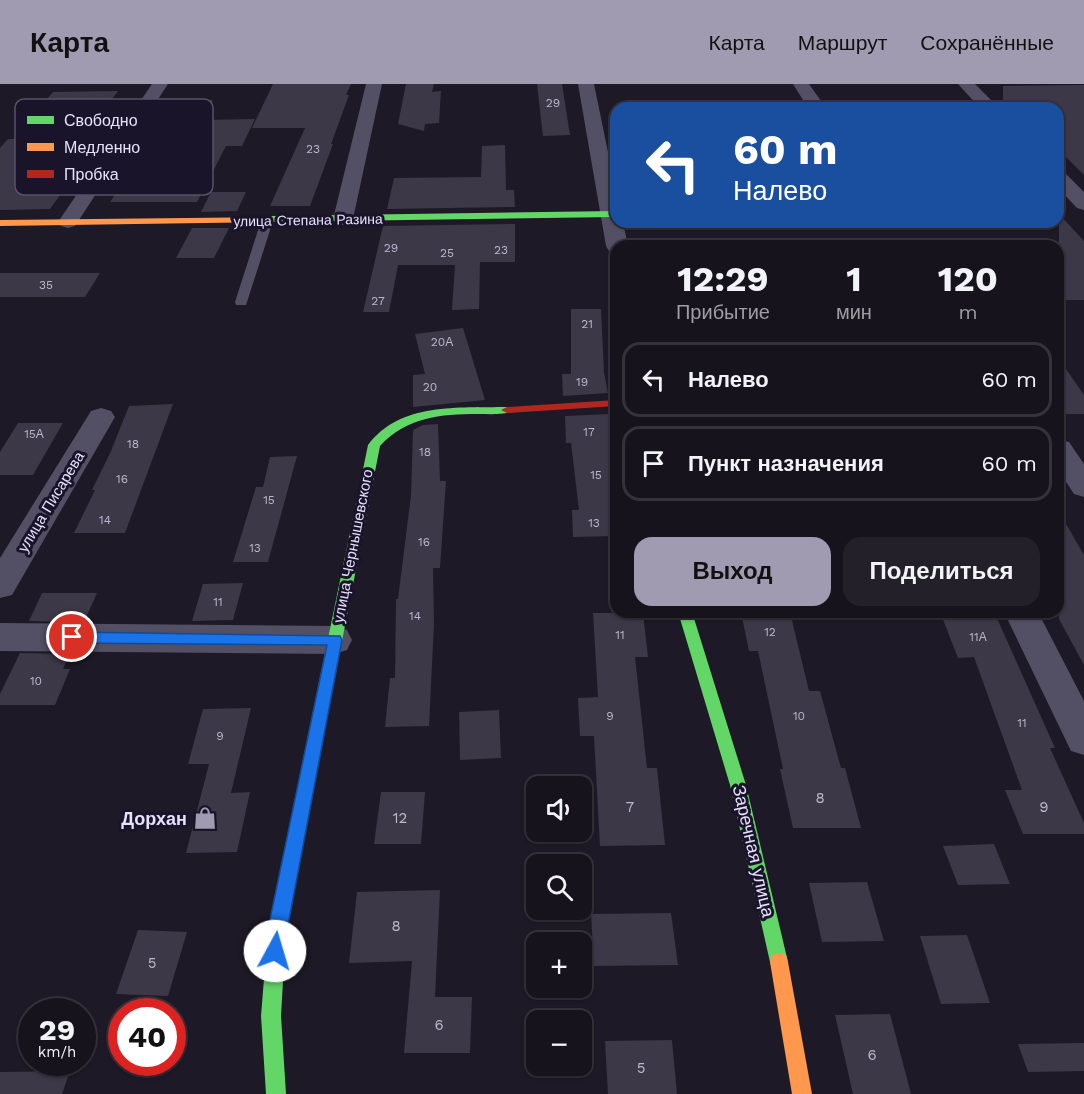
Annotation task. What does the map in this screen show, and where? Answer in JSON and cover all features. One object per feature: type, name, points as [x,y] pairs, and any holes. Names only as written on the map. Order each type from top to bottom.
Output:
[{"type":"street","points":[[149,99],[159,84]]},
{"type":"street","points":[[343,219],[374,84]]},
{"type":"street","points":[[586,84],[610,195]]},
{"type":"street","points":[[801,84],[813,102]]},
{"type":"street","points":[[966,84],[984,102]]},
{"type":"street","points":[[1064,183],[1084,205]]},
{"type":"street","points":[[68,222],[86,195]]},
{"type":"street","points":[[1064,207],[1084,205]]},
{"type":"street","name":"улица Степана Разина","points":[[0,223],[267,221],[610,214]]},
{"type":"street","name":"улица Чернышевского","points":[[276,1094],[271,1016],[277,929],[374,445],[383,431],[418,414],[610,404]]},
{"type":"street","name":"улица Писарева","points":[[0,586],[101,417]]},
{"type":"street","points":[[1064,457],[1084,487]]},
{"type":"street","name":"Заречная улица","points":[[687,618],[708,677],[751,829],[765,892],[802,1094]]},
{"type":"street","points":[[1025,618],[1084,739]]},
{"type":"street","points":[[0,637],[335,640]]},
{"type":"lane","points":[[241,302],[267,221]]},
{"type":"building","points":[[273,84],[351,84],[331,144],[333,144],[310,206],[270,206],[305,128],[252,128]]},
{"type":"building","points":[[406,84],[434,84],[432,92],[441,91],[439,123],[425,124],[424,131],[398,124]]},
{"type":"building","points":[[537,84],[562,84],[570,135],[543,136]]},
{"type":"building","points":[[1084,85],[1084,175],[1064,155],[1064,102],[1003,102],[1003,86]]},
{"type":"building","points":[[118,91],[112,99],[47,99],[53,92]]},
{"type":"building","points":[[255,119],[242,146],[226,146],[213,171],[213,120]]},
{"type":"building","points":[[8,139],[14,139],[15,195],[60,195],[50,209],[0,210],[0,148]]},
{"type":"building","points":[[505,145],[506,190],[514,190],[515,207],[387,209],[394,178],[481,177],[482,146]]},
{"type":"building","points":[[213,192],[246,192],[237,211],[201,212]]},
{"type":"building","points":[[115,195],[201,195],[197,202],[110,202]]},
{"type":"building","points":[[1064,219],[1084,241],[1084,300],[1064,300],[1064,240],[1059,240],[1059,228],[1064,228]]},
{"type":"building","points":[[515,224],[515,262],[480,262],[479,309],[452,310],[455,265],[398,265],[389,312],[363,312],[383,226]]},
{"type":"building","points":[[192,228],[229,228],[214,258],[176,258]]},
{"type":"building","points":[[0,273],[100,273],[85,297],[0,297]]},
{"type":"building","points":[[571,309],[601,309],[604,373],[608,393],[563,396],[562,374],[571,374]]},
{"type":"building","points":[[463,328],[485,400],[413,407],[413,375],[425,374],[415,334]]},
{"type":"building","points":[[1064,366],[1084,395],[1084,414],[1064,414]]},
{"type":"building","points":[[173,404],[125,533],[74,533],[95,490],[92,490],[129,406]]},
{"type":"building","points":[[610,414],[610,536],[573,537],[572,510],[579,510],[571,443],[566,443],[565,416]]},
{"type":"building","points":[[18,423],[63,423],[33,475],[0,475],[0,452]]},
{"type":"building","points":[[438,424],[440,481],[446,481],[440,568],[433,568],[434,623],[429,726],[385,727],[390,678],[395,678],[396,599],[398,599],[411,495],[413,430],[423,425]]},
{"type":"building","points":[[297,456],[268,562],[233,562],[256,487],[263,487],[270,457]]},
{"type":"building","points":[[1064,521],[1084,555],[1084,665],[1059,619],[1064,618]]},
{"type":"building","points":[[243,583],[233,620],[192,621],[203,584]]},
{"type":"building","points":[[42,593],[97,593],[84,622],[29,621]]},
{"type":"building","points":[[593,613],[610,613],[610,618],[644,618],[648,657],[635,657],[647,768],[657,768],[665,845],[600,846],[594,736],[580,736],[578,698],[598,697]]},
{"type":"building","points":[[742,618],[791,618],[809,691],[820,691],[841,768],[845,768],[861,828],[793,828],[758,651],[749,651]]},
{"type":"building","points":[[942,618],[997,618],[1055,748],[1050,748],[1084,823],[1084,834],[1023,834],[1005,790],[1022,790],[974,657],[958,658]]},
{"type":"building","points":[[20,653],[70,654],[63,669],[70,669],[55,705],[0,705],[0,694]]},
{"type":"building","points":[[251,708],[231,793],[250,792],[237,852],[186,853],[209,764],[188,764],[203,709]]},
{"type":"building","points":[[499,710],[501,758],[460,760],[459,712]]},
{"type":"building","points":[[381,792],[425,792],[421,844],[374,844]]},
{"type":"building","points":[[994,844],[1010,884],[958,885],[943,846]]},
{"type":"building","points":[[867,882],[884,941],[822,942],[809,883]]},
{"type":"building","points":[[440,890],[435,997],[472,997],[470,1053],[404,1053],[412,961],[349,963],[357,892]]},
{"type":"building","points":[[671,913],[678,965],[594,966],[592,914]]},
{"type":"building","points":[[138,930],[187,932],[168,996],[116,994]]},
{"type":"building","points":[[967,935],[990,1003],[941,1004],[920,936]]},
{"type":"building","points":[[890,1014],[911,1094],[853,1094],[835,1015]]},
{"type":"building","points":[[672,1040],[677,1094],[608,1094],[605,1041]]},
{"type":"building","points":[[1084,1043],[1084,1071],[1028,1072],[1018,1044]]},
{"type":"building","points":[[0,1072],[18,1072],[18,1076],[68,1076],[62,1094],[0,1094]]},
{"type":"traffic: fast","points":[[271,219],[610,214]]},
{"type":"traffic: fast","points":[[276,1094],[271,1016],[277,929],[374,445],[386,432],[417,416],[453,411],[507,410]]},
{"type":"traffic: fast","points":[[687,618],[738,785],[779,962]]},
{"type":"traffic: slow","points":[[0,223],[271,219]]},
{"type":"traffic: slow","points":[[779,962],[802,1094]]},
{"type":"traffic: jam","points":[[507,410],[610,403]]},
{"type":"place","name":"Дорхан","points":[[205,818]]},
{"type":"route","points":[[72,637],[335,640],[277,929],[275,951]]}]
